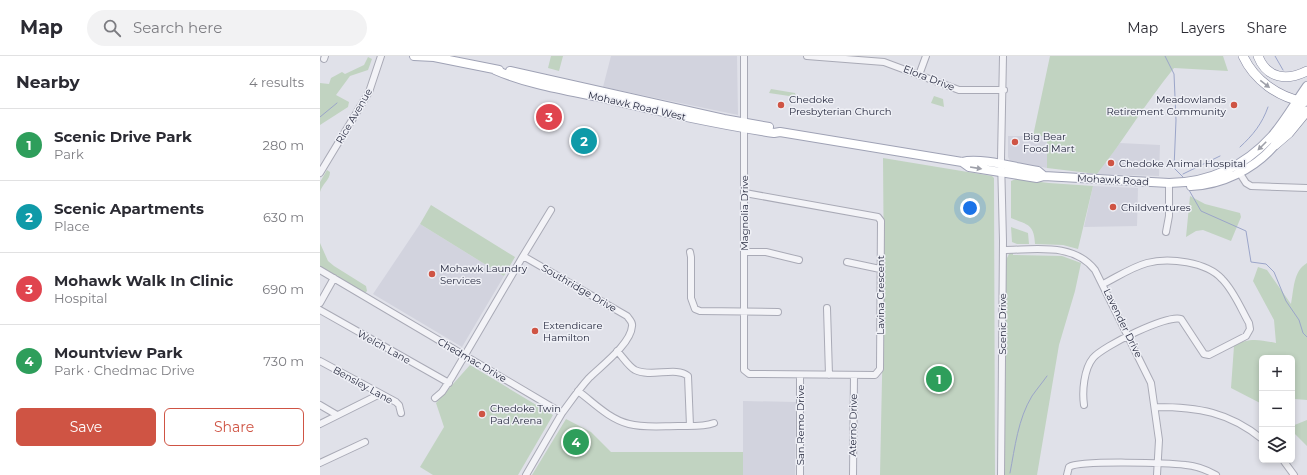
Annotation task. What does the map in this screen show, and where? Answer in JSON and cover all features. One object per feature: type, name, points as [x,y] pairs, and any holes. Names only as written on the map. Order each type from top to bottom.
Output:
[{"type":"highway","points":[[1243,56],[1249,68],[1267,85],[1304,103],[1289,133],[1275,145]]},
{"type":"highway","points":[[1258,56],[1263,65],[1275,76],[1290,78],[1307,71]]},
{"type":"main road","name":"Mohawk Road West","points":[[414,56],[433,57],[495,70],[534,76],[743,125]]},
{"type":"main road","name":"Mohawk Road West","points":[[495,70],[509,76],[613,101],[743,125],[775,128],[780,132],[962,162],[969,160],[1001,169]]},
{"type":"main road","name":"Mohawk Road","points":[[1237,169],[1304,103],[1307,86]]},
{"type":"main road","points":[[613,101],[623,96]]},
{"type":"main road","name":"Mohawk Road","points":[[1001,169],[1038,171],[1044,176],[1169,184],[1182,183],[1237,169],[1263,157],[1275,145]]},
{"type":"street","name":"Rice Avenue","points":[[320,173],[369,92],[381,56]]},
{"type":"street","name":"Magnolia Drive","points":[[744,56],[744,370]]},
{"type":"street","name":"Elora Drive","points":[[807,56],[884,62],[959,90],[1004,90]]},
{"type":"street","points":[[919,75],[926,56]]},
{"type":"street","name":"Scenic Drive","points":[[1001,475],[1003,250],[1001,169],[1004,90],[1003,56]]},
{"type":"street","points":[[1237,169],[1246,183],[1251,186],[1307,188]]},
{"type":"street","points":[[1166,232],[1169,216],[1169,184]]},
{"type":"street","name":"Lavina Crescent","points":[[744,370],[749,374],[875,376],[880,369],[880,221],[878,217],[745,192]]},
{"type":"street","points":[[435,398],[449,383],[466,356],[551,210]]},
{"type":"street","name":"Lavender Drive","points":[[1003,250],[1055,250],[1072,252],[1089,262],[1103,284],[1149,377],[1156,407],[1160,440],[1157,475]]},
{"type":"street","points":[[690,252],[692,257],[691,298],[695,309],[700,311],[778,312]]},
{"type":"street","points":[[744,252],[766,252],[799,260]]},
{"type":"street","name":"Southridge Drive","points":[[523,256],[627,316],[631,321],[632,327],[627,339],[578,391],[562,412]]},
{"type":"street","points":[[847,262],[880,269]]},
{"type":"street","points":[[1084,405],[1082,395],[1091,361],[1100,351],[1129,336],[1156,324],[1178,318],[1184,322],[1204,354],[1209,355],[1246,336],[1249,332],[1250,326],[1223,279],[1210,270],[1192,263],[1147,263],[1103,284]]},
{"type":"street","name":"Chedmac Drive","points":[[320,270],[562,412]]},
{"type":"street","points":[[320,303],[334,278]]},
{"type":"street","points":[[827,308],[829,375]]},
{"type":"street","name":"Welch Lane","points":[[320,310],[449,383]]},
{"type":"street","points":[[617,351],[631,367],[644,373],[681,373],[688,376],[690,426]]},
{"type":"street","name":"Bensley Lane","points":[[320,361],[399,405],[401,413]]},
{"type":"street","name":"San Remo Drive","points":[[800,375],[800,475]]},
{"type":"street","name":"Aterno Drive","points":[[853,475],[854,375]]},
{"type":"street","points":[[578,391],[612,417],[628,424],[640,426],[690,426],[708,425],[714,423]]},
{"type":"street","points":[[320,424],[380,394]]},
{"type":"street","points":[[320,405],[337,415]]},
{"type":"street","points":[[1156,407],[1190,408],[1215,413],[1240,424],[1259,437]]},
{"type":"street","points":[[526,475],[562,412]]},
{"type":"street","points":[[320,463],[365,442]]},
{"type":"street","points":[[1284,463],[1294,475]]},
{"type":"street","points":[[1067,475],[1069,467],[1076,464],[1188,465],[1216,475]]},
{"type":"shaded area","points":[[611,56],[737,56],[738,115],[603,87]]},
{"type":"shaded area","points":[[1008,136],[1047,136],[1047,168],[1010,161],[1008,157]]},
{"type":"shaded area","points":[[1120,143],[1160,145],[1159,176],[1097,174]]},
{"type":"shaded area","name":"Childventures","points":[[1093,186],[1138,188],[1137,226],[1084,227]]},
{"type":"shaded area","points":[[420,224],[504,276],[462,347],[373,294]]},
{"type":"shaded area","points":[[743,401],[796,402],[795,475],[743,475]]},
{"type":"green space","points":[[551,56],[563,56],[559,71],[548,68]]},
{"type":"green space","points":[[1050,56],[1223,56],[1228,71],[1174,68],[1097,174],[1047,168],[1047,136],[1033,136]]},
{"type":"green space","points":[[368,57],[372,59],[368,70],[350,76],[336,95],[349,102],[348,107],[320,125],[320,83],[329,84],[331,78],[342,72],[345,74],[364,65]]},
{"type":"green space","points":[[771,89],[795,93],[796,97],[769,93]]},
{"type":"green space","points":[[934,96],[943,99],[944,107],[931,103]]},
{"type":"green space","points":[[883,158],[992,176],[994,178],[995,475],[880,475],[884,282]]},
{"type":"green space","points":[[327,170],[330,172],[330,175],[320,192],[320,182]]},
{"type":"green space","points":[[1016,179],[1093,186],[1078,249],[1063,245],[1035,244],[1033,232],[1029,226],[1011,218],[1011,181]]},
{"type":"green space","points":[[1190,196],[1205,204],[1240,213],[1241,217],[1231,241],[1203,230],[1196,231],[1186,237]]},
{"type":"green space","points":[[431,205],[515,257],[504,276],[420,224]]},
{"type":"green space","points":[[1011,227],[1028,233],[1029,244],[1017,244],[1012,242]]},
{"type":"green space","points":[[320,243],[328,261],[366,286],[367,291],[365,293],[320,266]]},
{"type":"green space","points":[[1013,253],[1013,255],[1062,256],[1081,263],[1075,291],[1059,345],[1037,475],[1004,475],[1006,260],[1009,254]]},
{"type":"green space","points":[[1307,263],[1307,400],[1295,399],[1295,355],[1259,355],[1259,402],[1231,388],[1234,346],[1250,340],[1276,343],[1274,320],[1253,281],[1258,267],[1267,270],[1291,304],[1297,276],[1302,266]]},
{"type":"green space","points":[[470,365],[553,415],[518,475],[433,475],[420,467],[444,427],[436,403]]},
{"type":"green space","points":[[566,419],[591,432],[611,452],[743,452],[743,475],[532,475]]},
{"type":"green space","points":[[1307,420],[1307,446],[1295,434],[1295,425]]},
{"type":"waterway","points":[[1165,56],[1174,74],[1176,120],[1174,168],[1183,177]]},
{"type":"waterway","points":[[1275,56],[1283,70]]},
{"type":"waterway","points":[[320,117],[337,103]]},
{"type":"waterway","points":[[1240,147],[1257,129],[1268,107]]},
{"type":"waterway","points":[[1183,174],[1220,156]]},
{"type":"waterway","points":[[1189,190],[1201,211],[1246,231],[1251,262],[1266,264],[1274,272],[1286,301],[1299,320],[1303,333],[1307,337]]},
{"type":"waterway","points":[[1010,473],[1023,414],[1032,396],[1047,376]]},
{"type":"place","name":"Chedoke Presbyterian Church","points":[[781,105]]},
{"type":"place","name":"Meadowlands Retirement Community","points":[[1234,105]]},
{"type":"place","name":"Mohawk Walk In Clinic","points":[[549,117]]},
{"type":"place","name":"Scenic Apartments","points":[[584,141]]},
{"type":"place","name":"Big Bear Food Mart","points":[[1015,142]]},
{"type":"place","name":"Chedoke Animal Hospital","points":[[1111,163]]},
{"type":"place","name":"Childventures","points":[[1113,207]]},
{"type":"place","name":"Mohawk Laundry Services","points":[[432,274]]},
{"type":"place","name":"Extendicare Hamilton","points":[[535,331]]},
{"type":"place","name":"Scenic Drive Park","points":[[939,379]]},
{"type":"place","name":"Chedoke Twin Pad Arena","points":[[482,414]]},
{"type":"place","name":"Mountview Park","points":[[576,442]]}]
